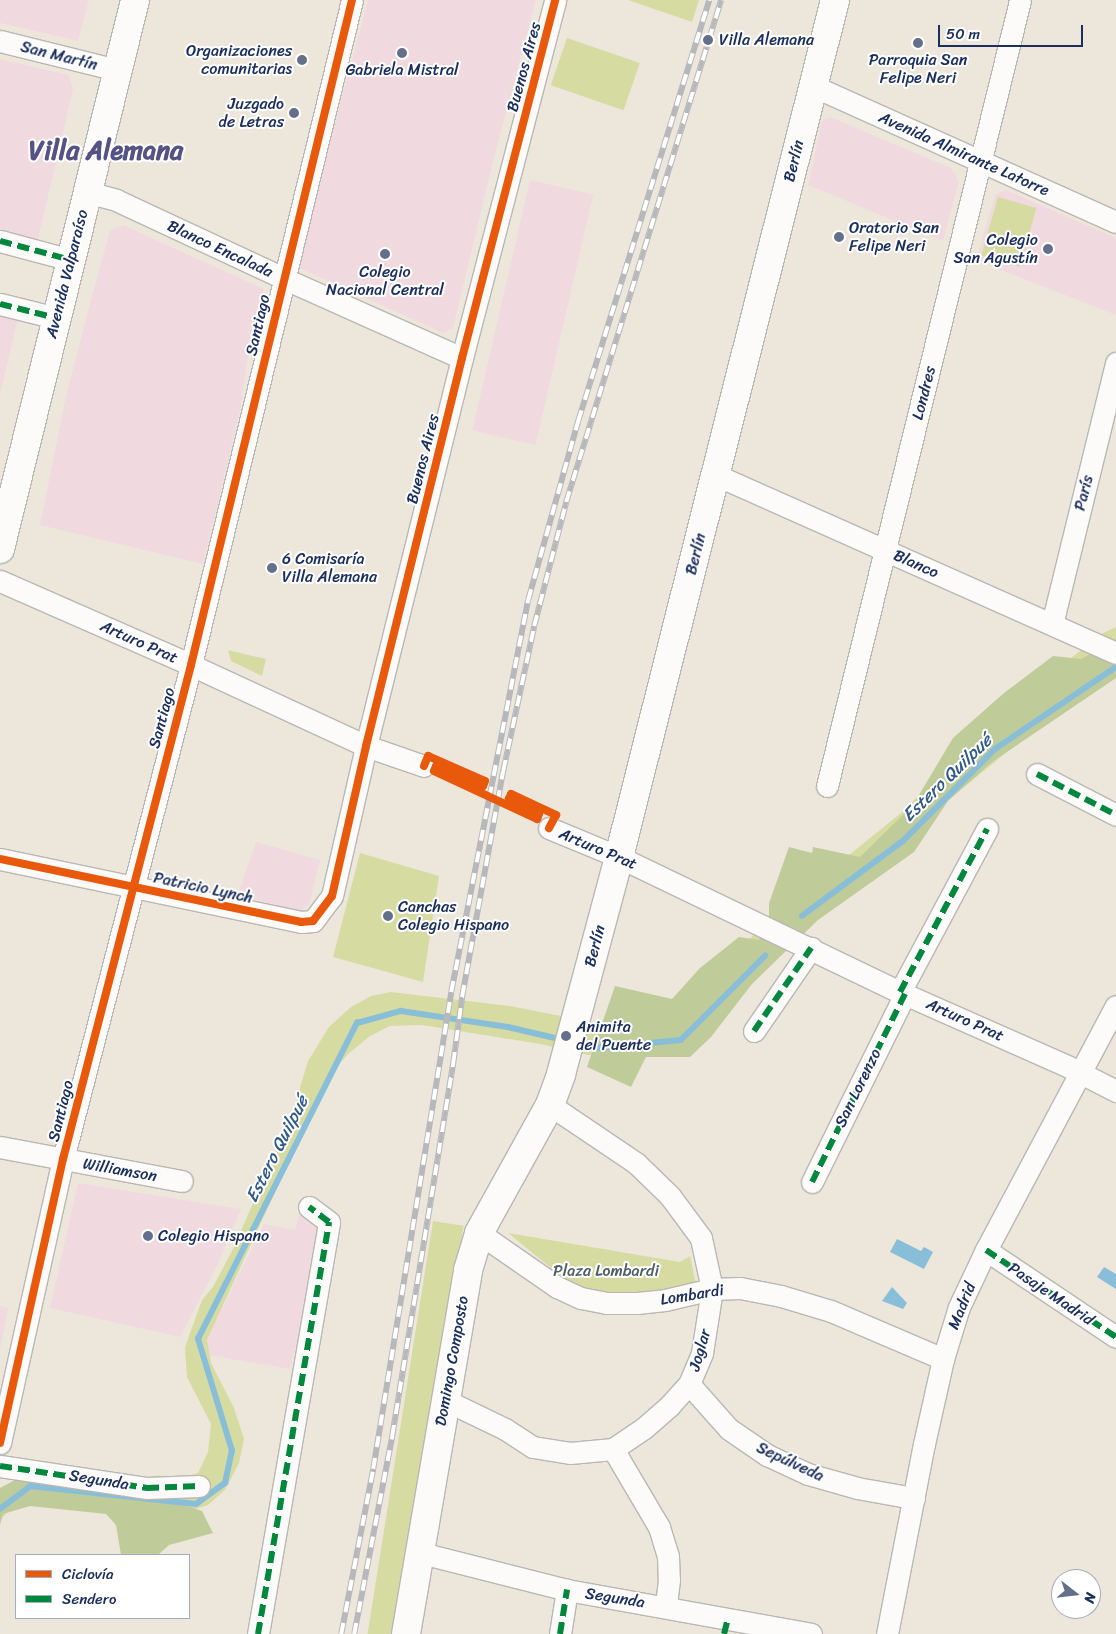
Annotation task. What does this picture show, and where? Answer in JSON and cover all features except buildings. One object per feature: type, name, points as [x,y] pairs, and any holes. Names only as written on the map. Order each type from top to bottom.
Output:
[{"type":"main road","name":"Avenida Valparaíso","points":[[0,549],[135,0]]},
{"type":"main road","name":"Berlín","points":[[550,1105],[562,1074],[619,857],[834,0]]},
{"type":"main road","name":"Domingo Composto","points":[[406,1634],[468,1270],[479,1233],[550,1105]]},
{"type":"street","name":"Santiago","points":[[0,1444],[63,1159],[191,665],[283,278],[352,0]]},
{"type":"street","name":"Buenos Aires","points":[[313,921],[332,896],[366,746],[462,358],[555,0]]},
{"type":"street","name":"Londres","points":[[826,786],[1020,0]]},
{"type":"street","name":"San Martín","points":[[0,41],[117,70]]},
{"type":"street","name":"Avenida Almirante Latorre","points":[[813,86],[1116,222]]},
{"type":"street","name":"Blanco Encalada","points":[[87,192],[116,200],[283,278],[462,358]]},
{"type":"street","points":[[0,241],[70,260]]},
{"type":"street","points":[[0,304],[56,318]]},
{"type":"street","name":"París","points":[[1052,624],[1116,363]]},
{"type":"street","name":"Blanco","points":[[716,475],[1116,653]]},
{"type":"street","name":"Arturo Prat","points":[[0,582],[191,665],[366,746],[424,766]]},
{"type":"street","points":[[1037,774],[1116,815]]},
{"type":"street","name":"Arturo Prat","points":[[549,828],[619,857],[903,993],[1080,1072],[1116,1091]]},
{"type":"street","name":"San Lorenzo","points":[[812,1182],[903,993],[987,829]]},
{"type":"street","name":"Patricio Lynch","points":[[0,859],[301,922],[313,921]]},
{"type":"street","points":[[754,1030],[805,946]]},
{"type":"street","name":"Madrid","points":[[887,1634],[943,1358],[959,1307],[986,1250],[1116,1006]]},
{"type":"street","name":"Joglar","points":[[445,1400],[505,1429],[533,1447],[570,1453],[613,1449],[644,1428],[670,1405],[689,1384],[702,1353],[712,1289],[701,1238],[670,1196],[636,1163],[550,1105]]},
{"type":"street","name":"Williamson","points":[[0,1146],[182,1181]]},
{"type":"street","points":[[258,1634],[330,1222],[309,1207]]},
{"type":"street","name":"Lombardi","points":[[479,1233],[557,1287],[581,1298],[606,1303],[637,1303],[665,1300],[712,1289],[740,1288],[781,1296],[823,1308],[943,1358]]},
{"type":"street","name":"Pasaje Madrid","points":[[986,1250],[1116,1337]]},
{"type":"street","name":"Sepúlveda","points":[[689,1384],[729,1428],[767,1455],[816,1476],[857,1488],[914,1498]]},
{"type":"street","points":[[613,1449],[659,1527],[668,1556],[669,1580],[666,1606]]},
{"type":"street","name":"Segunda","points":[[0,1466],[146,1488],[199,1486]]},
{"type":"street","name":"Segunda","points":[[420,1553],[567,1590],[666,1606],[726,1626],[812,1634]]},
{"type":"street","points":[[560,1634],[567,1590]]},
{"type":"shaded area","points":[[0,0],[89,0],[78,41],[0,23]]},
{"type":"shaded area","points":[[368,0],[536,0],[495,154],[453,328],[443,333],[297,267]]},
{"type":"shaded area","points":[[0,59],[69,75],[73,90],[36,247],[0,238]]},
{"type":"shaded area","points":[[830,117],[951,168],[959,181],[943,241],[808,185],[822,121]]},
{"type":"shaded area","points":[[530,180],[593,195],[536,445],[472,430]]},
{"type":"shaded area","name":"Colegio San Agustín","points":[[1006,190],[1116,238],[1116,315],[976,260],[995,195]]},
{"type":"shaded area","points":[[123,225],[264,289],[252,329],[240,411],[203,564],[40,525],[66,396],[98,273],[110,231]]},
{"type":"shaded area","points":[[0,312],[19,315],[0,394]]},
{"type":"shaded area","points":[[256,842],[320,860],[309,905],[300,911],[237,896]]},
{"type":"shaded area","name":"Colegio Hispano","points":[[78,1183],[241,1209],[218,1264],[180,1337],[50,1308]]},
{"type":"shaded area","name":"Colegio Hispano","points":[[299,1215],[314,1220],[323,1238],[290,1369],[207,1355],[205,1343],[264,1224],[295,1230]]},
{"type":"shaded area","points":[[0,1306],[8,1308],[0,1349]]},
{"type":"green space","points":[[628,0],[699,0],[692,22]]},
{"type":"green space","points":[[567,38],[640,63],[624,110],[551,85]]},
{"type":"green space","points":[[998,197],[1036,208],[1020,267],[981,256]]},
{"type":"green space","points":[[1116,627],[1116,663],[632,1058],[588,1055],[540,1044],[422,1025],[390,1026],[370,1036],[348,1054],[328,1077],[207,1340],[211,1363],[234,1408],[244,1439],[239,1463],[225,1490],[208,1505],[192,1510],[17,1502],[0,1520],[0,1490],[156,1486],[198,1473],[208,1452],[211,1424],[187,1377],[185,1347],[202,1300],[213,1287],[234,1247],[293,1111],[308,1061],[329,1027],[351,1007],[371,996],[391,992],[510,1006],[612,1026],[681,1003],[775,915],[901,813],[989,726],[1099,635]]},
{"type":"green space","points":[[1116,641],[1116,678],[992,762],[948,801],[914,852],[818,920],[752,984],[711,1037],[690,1057],[646,1057],[631,1087],[587,1067],[615,986],[672,999],[700,968],[739,937],[759,940],[769,915],[769,903],[789,847],[812,853],[813,847],[860,857],[913,805],[953,738],[1004,693],[1053,656],[1081,659]]},
{"type":"green space","points":[[228,650],[266,659],[262,676],[231,661]]},
{"type":"green space","name":"Canchas Colegio Hispano","points":[[360,853],[439,876],[423,982],[333,957]]},
{"type":"green space","points":[[433,1221],[464,1226],[399,1634],[368,1634]]},
{"type":"green space","name":"Plaza Lombardi","points":[[508,1233],[680,1262],[690,1256],[696,1284],[656,1295],[602,1293],[571,1284]]},
{"type":"green space","points":[[30,1472],[152,1494],[202,1511],[213,1533],[169,1545],[159,1554],[121,1554],[116,1525],[106,1514],[30,1506],[3,1514],[0,1525],[0,1488]]},
{"type":"water","points":[[897,1239],[921,1251],[924,1247],[933,1252],[924,1269],[890,1252]]},
{"type":"water","points":[[1104,1267],[1116,1274],[1116,1289],[1097,1277]]},
{"type":"water","points":[[892,1287],[907,1303],[903,1309],[882,1301]]},
{"type":"waterway","name":"Estero Quilpué","points":[[802,916],[903,841],[995,749],[1116,667]]},
{"type":"waterway","name":"Estero Quilpué","points":[[578,1043],[598,1048],[681,1040],[765,956]]},
{"type":"waterway","name":"Estero Quilpué","points":[[0,1509],[30,1486],[196,1504],[225,1483],[232,1451],[198,1339],[357,1023],[401,1011],[508,1027],[564,1040]]},
{"type":"railway","points":[[341,1634],[373,1469],[451,992],[528,600],[578,421],[709,0]]},
{"type":"railway","points":[[354,1634],[392,1436],[453,1063],[462,996],[503,771],[534,626],[566,502],[721,0]]},
{"type":"marked path","points":[[0,241],[71,260]]},
{"type":"marked path","points":[[0,304],[56,318]]},
{"type":"marked path","points":[[1037,774],[1116,815]]},
{"type":"marked path","points":[[900,992],[987,829]]},
{"type":"marked path","points":[[754,1031],[811,948]]},
{"type":"marked path","points":[[812,1182],[905,994]]},
{"type":"marked path","points":[[258,1634],[329,1222],[309,1207]]},
{"type":"marked path","points":[[986,1250],[1116,1337]]},
{"type":"marked path","points":[[0,1466],[147,1488],[199,1486]]},
{"type":"marked path","points":[[560,1634],[567,1590]]},
{"type":"marked path","points":[[724,1634],[728,1618]]},
{"type":"cycle path","points":[[0,1443],[63,1159],[191,665],[352,0]]},
{"type":"cycle path","points":[[0,859],[301,922],[313,921],[332,896],[366,746],[462,358],[555,0]]},
{"type":"cycle path","points":[[424,766],[428,756],[485,781],[483,786],[436,766],[434,771],[537,819],[539,814],[509,799],[511,794],[556,815],[549,828]]},
{"type":"place","name":"Villa Alemana","points":[[708,40]]},
{"type":"place","name":"Parroquia San Felipe Neri","points":[[918,43]]},
{"type":"place","name":"Gabriela Mistral","points":[[402,53]]},
{"type":"place","name":"Organizaciones comunitarias","points":[[302,60]]},
{"type":"place","name":"Juzgado de Letras","points":[[294,113]]},
{"type":"place","name":"Oratorio San Felipe Neri","points":[[839,237]]},
{"type":"place","name":"Colegio San Agustín","points":[[1048,249]]},
{"type":"place","name":"Colegio Nacional Central","points":[[385,254]]},
{"type":"place","name":"6 Comisaría Villa Alemana","points":[[272,568]]},
{"type":"place","name":"Canchas Colegio Hispano","points":[[388,916]]},
{"type":"place","name":"Animita del Puente","points":[[566,1036]]},
{"type":"place","name":"Colegio Hispano","points":[[148,1236]]},
{"type":"district","name":"Villa Alemana","points":[[106,151]]}]
